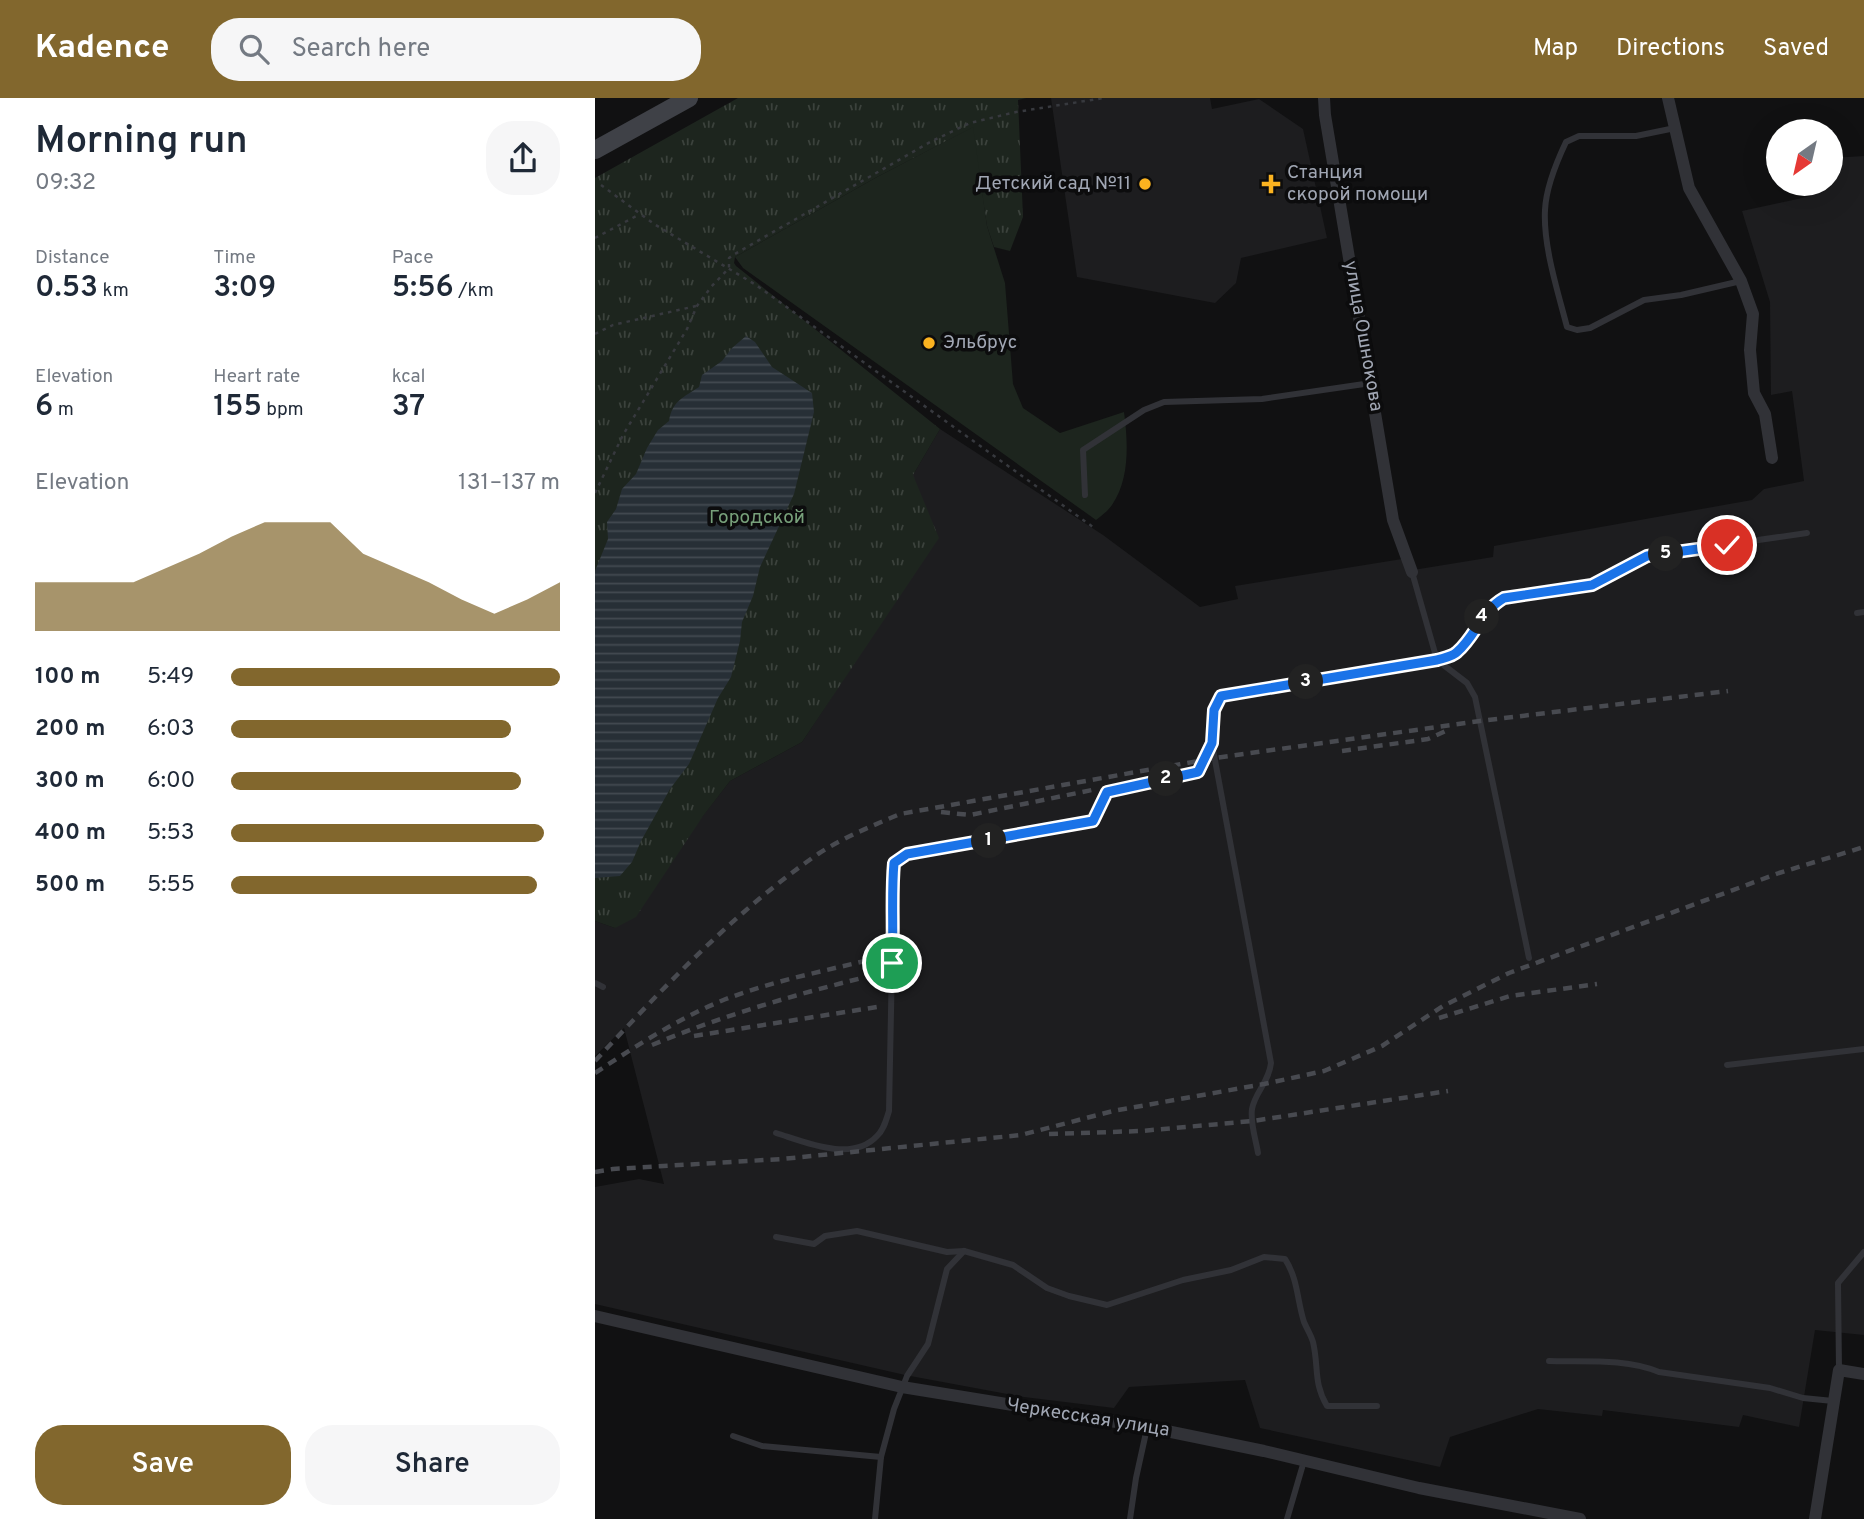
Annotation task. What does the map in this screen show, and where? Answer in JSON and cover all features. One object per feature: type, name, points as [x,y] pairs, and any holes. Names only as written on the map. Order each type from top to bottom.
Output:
[{"type":"main road","points":[[595,150],[688,98]]},
{"type":"street","name":"улица Ошнокова","points":[[1324,98],[1393,520],[1412,572]]},
{"type":"street","points":[[1668,98],[1689,188],[1741,281],[1753,314],[1750,349],[1754,393],[1765,414],[1772,458]]},
{"type":"street","name":"Черкесская улица","points":[[595,1316],[902,1387],[1147,1427],[1419,1489],[1580,1519]]},
{"type":"street","points":[[1815,1519],[1839,1370],[1864,1374]]},
{"type":"lane","points":[[1675,128],[1636,136],[1579,136],[1566,142],[1555,164],[1545,208],[1546,232],[1567,327],[1577,330],[1590,328],[1644,300],[1681,295],[1741,281]]},
{"type":"lane","points":[[1085,495],[1083,450],[1145,410],[1164,402],[1262,399],[1371,383]]},
{"type":"lane","points":[[1258,1153],[1252,1109],[1269,1077],[1271,1063],[1212,743],[1214,710],[1221,696],[1437,660],[1456,654],[1493,604],[1504,598],[1592,585],[1647,556],[1807,533]]},
{"type":"lane","points":[[1412,572],[1437,660],[1467,683],[1475,697],[1528,958]]},
{"type":"lane","points":[[776,1133],[825,1148],[844,1150],[877,1138],[884,1126],[889,1111],[894,863],[907,854],[1093,821],[1107,792],[1198,772],[1212,743]]},
{"type":"lane","points":[[595,983],[603,988]]},
{"type":"lane","points":[[1727,1065],[1864,1049]]},
{"type":"lane","points":[[776,1237],[814,1244],[825,1236],[857,1231],[947,1252],[964,1251],[1013,1265],[1047,1288],[1107,1305],[1183,1280],[1231,1270],[1264,1257],[1285,1259],[1298,1287],[1303,1320],[1313,1341],[1319,1391],[1327,1406],[1377,1406]]},
{"type":"lane","points":[[874,1519],[881,1457],[902,1387],[928,1343],[947,1269],[964,1251]]},
{"type":"lane","points":[[1839,1370],[1838,1283],[1864,1252]]},
{"type":"lane","points":[[1549,1361],[1645,1366],[1659,1372],[1770,1388],[1803,1398],[1834,1401]]},
{"type":"lane","points":[[1130,1519],[1147,1427]]},
{"type":"lane","points":[[733,1436],[762,1446],[881,1457]]},
{"type":"lane","points":[[1287,1519],[1304,1461]]},
{"type":"path","points":[[595,493],[623,435],[687,329],[697,306],[729,268],[729,258],[932,141],[970,123],[1016,112],[1104,98]]},
{"type":"path","points":[[601,185],[641,214],[729,268],[884,375],[1093,527]]},
{"type":"path","points":[[595,238],[641,214]]},
{"type":"path","points":[[595,334],[613,325],[697,306]]},
{"type":"shaded area","name":"Детский сад №11","points":[[1051,98],[1210,98],[1212,109],[1259,99],[1303,129],[1327,238],[1241,258],[1236,283],[1215,303],[1077,277]]},
{"type":"shaded area","points":[[1864,156],[1864,1335],[1815,1330],[1799,1427],[1743,1415],[1739,1427],[1603,1410],[1602,1416],[1538,1409],[1450,1437],[1440,1467],[1260,1428],[1245,1380],[1129,1387],[1114,1408],[1024,1397],[905,1375],[595,1304],[595,1187],[639,1179],[664,1184],[624,1028],[595,1056],[595,921],[615,928],[730,781],[802,742],[862,651],[913,475],[940,429],[1103,535],[1200,607],[1238,599],[1235,586],[1402,559],[1407,571],[1493,557],[1494,546],[1752,500],[1764,489],[1804,481],[1792,391],[1771,395],[1770,302],[1742,211],[1811,196],[1843,196],[1843,157]]},
{"type":"shaded area","points":[[746,336],[755,342],[772,367],[812,393],[814,412],[794,494],[760,567],[753,596],[742,622],[731,677],[718,698],[689,764],[670,789],[632,862],[620,876],[595,878],[595,571],[608,539],[607,522],[616,509],[622,489],[636,474],[647,448],[658,430],[669,421],[676,404],[699,387],[702,375],[722,361]]},
{"type":"green space","name":"Городской","points":[[738,98],[1026,98],[1018,100],[1023,217],[1010,251],[994,247],[987,226],[972,128],[877,177],[735,257],[736,266],[940,429],[913,475],[939,538],[802,742],[730,781],[703,816],[636,917],[615,928],[595,921],[595,178]]},
{"type":"green space","name":"Эльбрус","points":[[973,127],[987,226],[1005,283],[1013,384],[1023,408],[1060,433],[1124,412],[1127,448],[1122,484],[1112,505],[1096,520],[743,268],[735,257],[877,177]]},
{"type":"railway","points":[[595,1061],[674,978],[757,900],[818,854],[858,832],[900,814],[1215,758],[1480,721],[1728,691]]},
{"type":"railway","points":[[1342,751],[1428,739],[1448,730]]},
{"type":"railway","points":[[941,812],[970,815],[1092,790]]},
{"type":"railway","points":[[595,1172],[782,1159],[1021,1135],[1113,1111],[1324,1071],[1382,1046],[1443,1006],[1509,973],[1779,873],[1864,847]]},
{"type":"railway","points":[[595,1073],[672,1025],[721,1001],[779,982],[877,958]]},
{"type":"railway","points":[[652,1045],[765,1004],[882,973]]},
{"type":"railway","points":[[1439,1018],[1510,996],[1597,984]]},
{"type":"railway","points":[[694,1036],[877,1007]]},
{"type":"railway","points":[[1049,1134],[1141,1131],[1253,1121],[1448,1091]]},
{"type":"place","name":"Детский сад №11","points":[[1145,184]]},
{"type":"place","name":"Станция скорой помощи","points":[[1271,184]]},
{"type":"place","name":"Эльбрус","points":[[929,343]]},
{"type":"route","points":[[892,963],[894,863],[907,854],[1093,821],[1107,792],[1198,772],[1212,743],[1214,710],[1221,696],[1437,660],[1456,654],[1493,604],[1504,598],[1592,585],[1647,556],[1727,545]]}]
